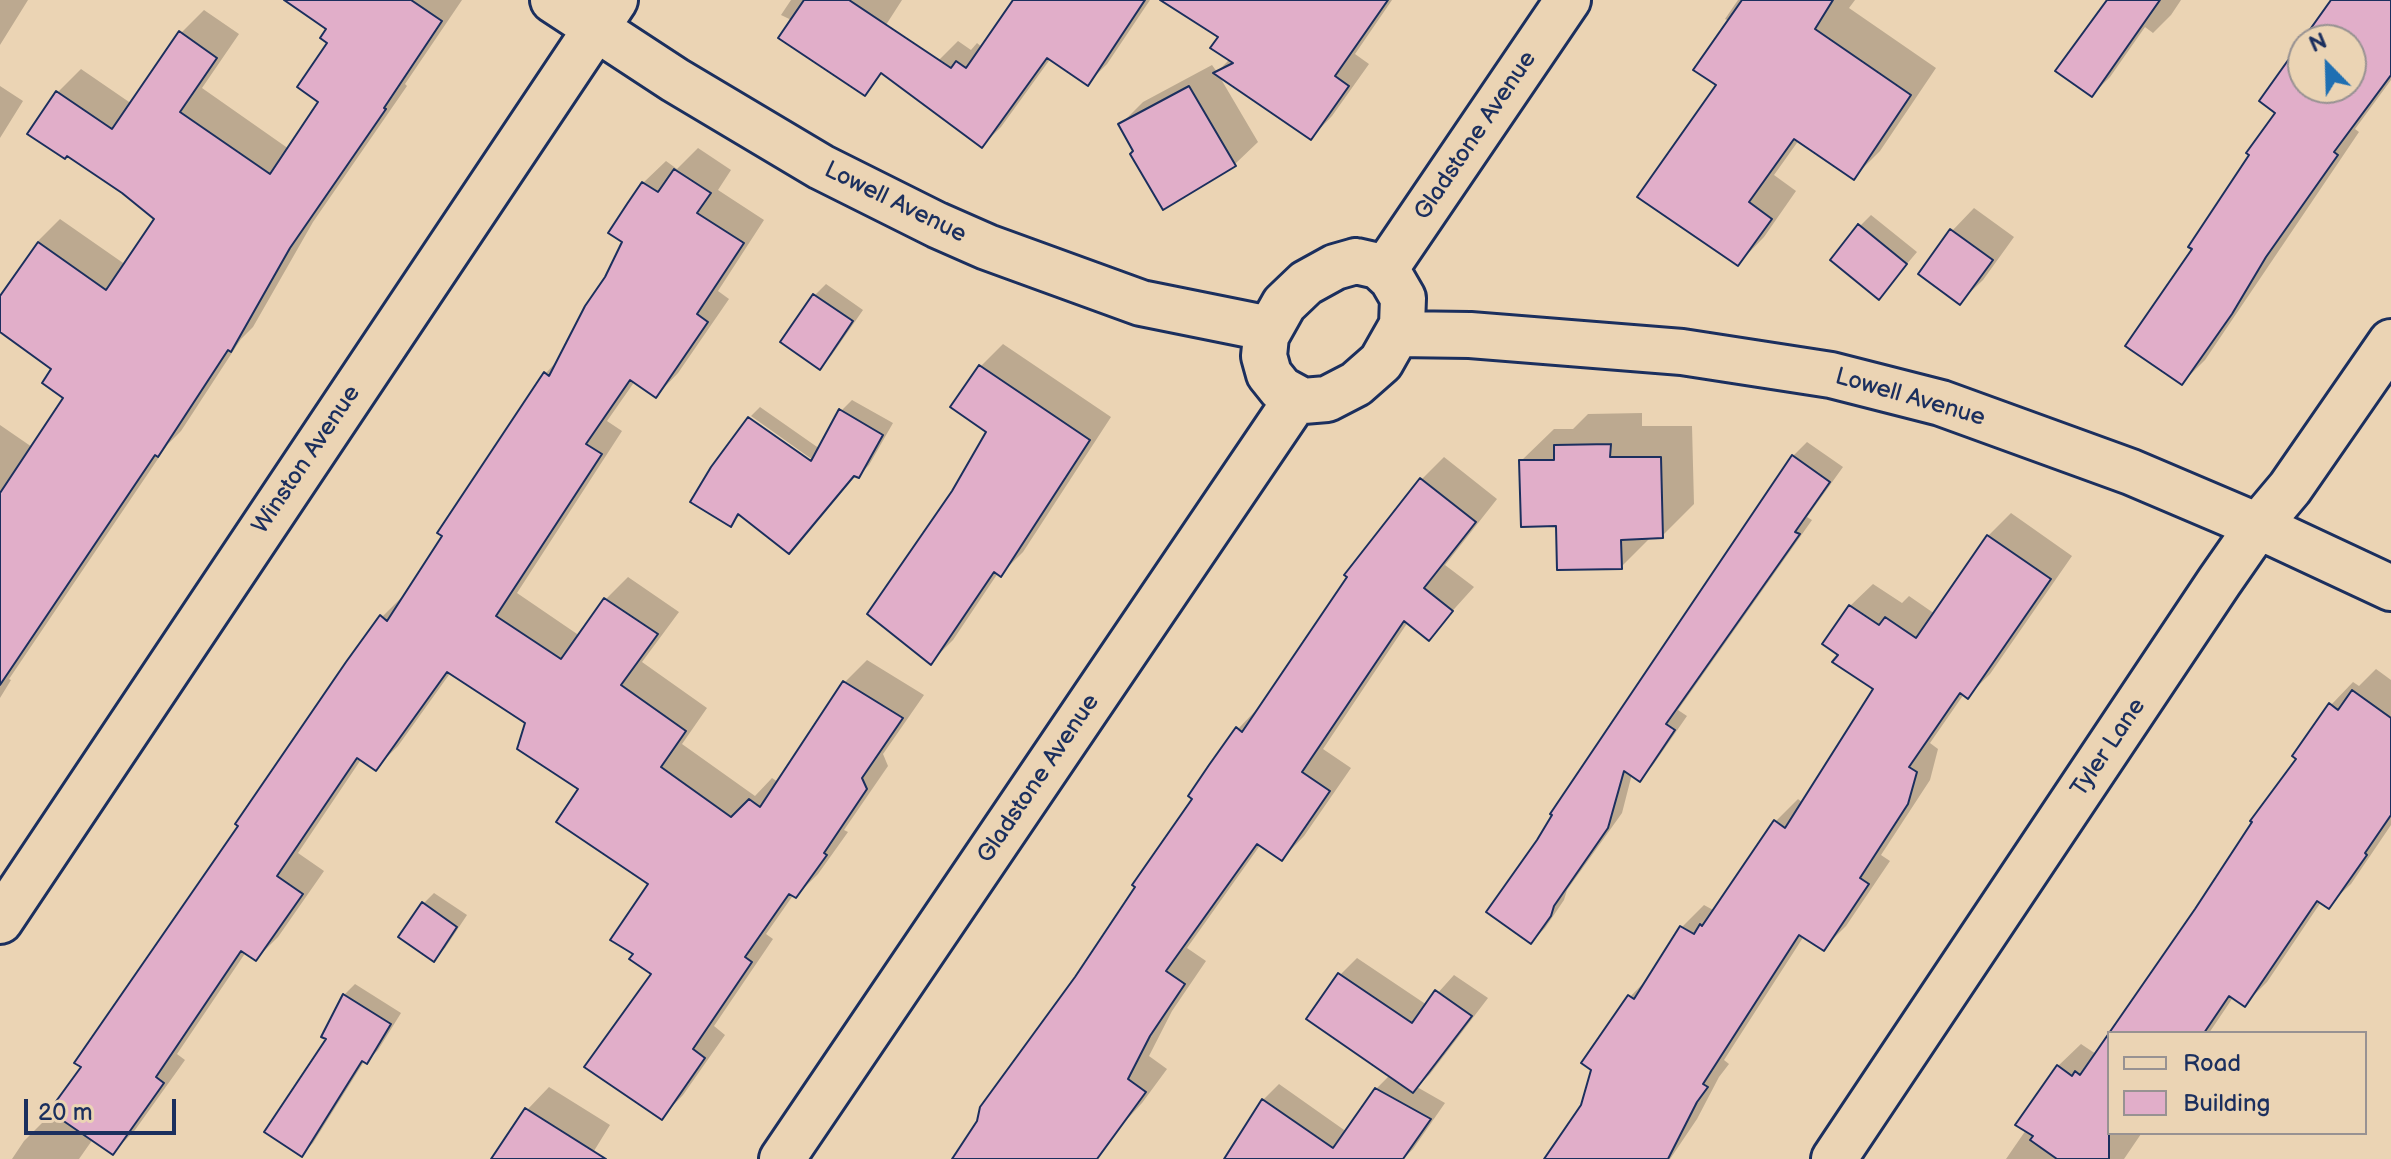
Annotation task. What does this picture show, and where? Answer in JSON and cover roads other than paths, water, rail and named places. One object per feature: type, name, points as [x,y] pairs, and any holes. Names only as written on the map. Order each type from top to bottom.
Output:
[{"type":"street","name":"Lowell Avenue","points":[[553,0],[606,14],[675,80],[821,167],[937,225],[987,247],[1141,303],[1270,329]]},
{"type":"street","name":"Gladstone Avenue","points":[[1384,271],[1568,0]]},
{"type":"street","name":"Winston Avenue","points":[[0,921],[606,14]]},
{"type":"street","points":[[1356,261],[1378,266],[1384,271],[1403,298],[1402,325],[1381,362],[1356,384],[1327,399],[1303,401],[1281,389],[1269,374],[1264,356],[1266,336],[1284,304],[1306,283],[1335,267],[1356,261]]},
{"type":"street","name":"Lowell Avenue","points":[[1397,334],[1470,335],[1682,352],[1831,375],[1941,403],[2131,472],[2258,526],[2391,588]]},
{"type":"street","name":"Tyler Lane","points":[[1834,1159],[2258,526],[2290,488],[2391,342]]},
{"type":"street","name":"Gladstone Avenue","points":[[782,1159],[1297,398]]}]
